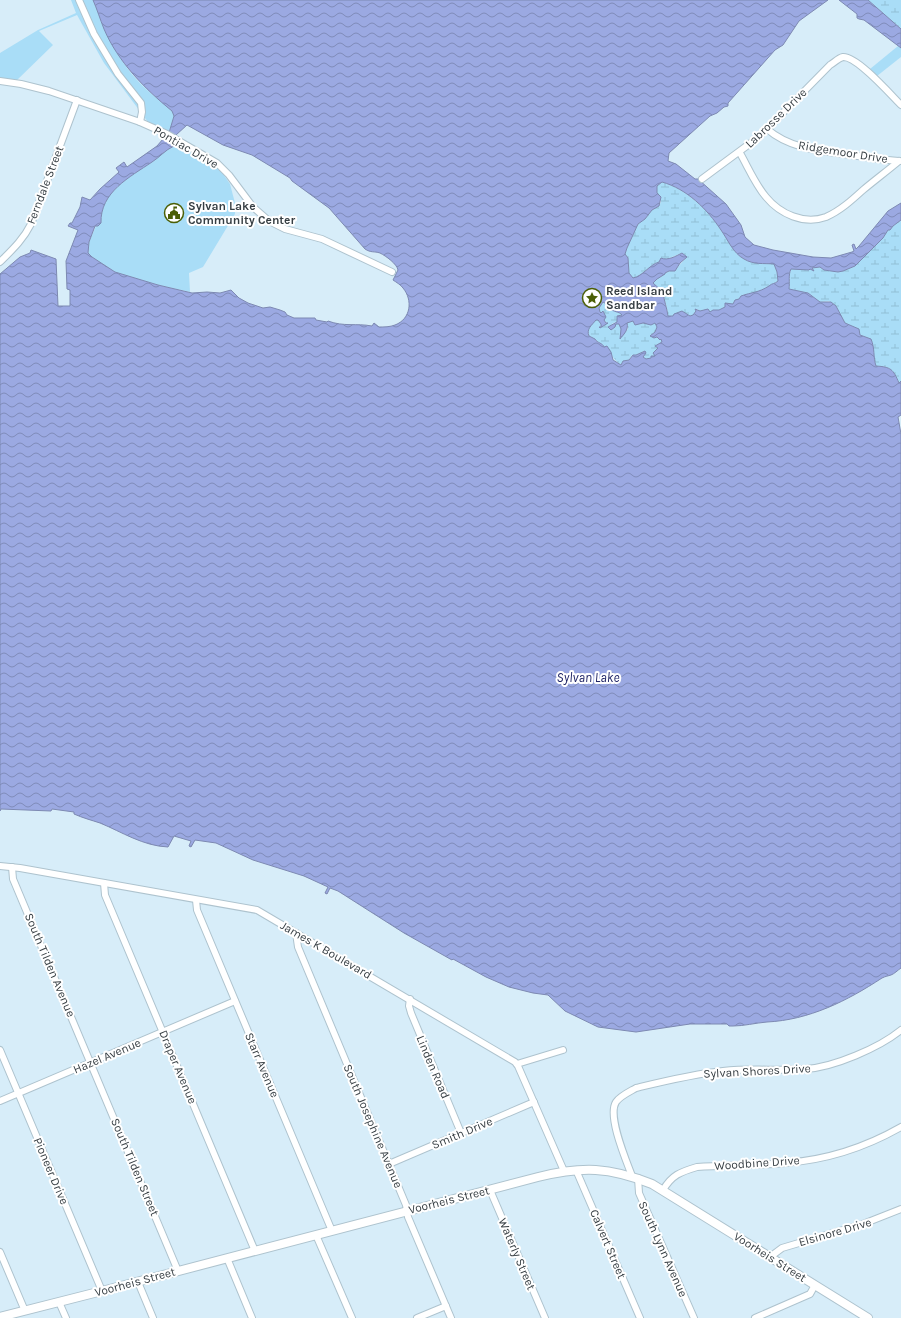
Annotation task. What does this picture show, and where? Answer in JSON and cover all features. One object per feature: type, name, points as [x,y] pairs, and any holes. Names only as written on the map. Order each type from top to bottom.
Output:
[{"type":"street","points":[[79,0],[94,34],[118,74],[141,103],[142,112],[140,122]]},
{"type":"street","name":"Labrosse Drive","points":[[702,179],[740,152],[767,129],[830,65],[840,58],[848,58],[861,66],[901,105]]},
{"type":"street","name":"Pontiac Drive","points":[[0,81],[21,84],[76,100],[140,122],[167,134],[210,158],[219,165],[229,175],[253,207],[269,220],[283,228],[322,239],[392,272]]},
{"type":"street","name":"Ferndale Street","points":[[0,262],[20,243],[30,224],[76,100]]},
{"type":"street","name":"Ridgemoor Drive","points":[[767,129],[782,140],[800,147],[822,152],[900,161]]},
{"type":"street","points":[[740,152],[760,188],[777,209],[791,216],[806,219],[825,217],[835,212],[846,205],[900,161]]},
{"type":"street","name":"James K Boulevard","points":[[0,866],[257,910],[514,1060],[564,1171]]},
{"type":"street","name":"South Tilden Avenue","points":[[12,867],[13,878],[91,1062]]},
{"type":"street","name":"Draper Avenue","points":[[104,883],[105,894],[255,1251]]},
{"type":"street","name":"Starr Avenue","points":[[196,900],[197,910],[332,1231]]},
{"type":"street","name":"South Josephine Avenue","points":[[296,933],[298,947],[406,1205],[408,1217],[451,1318]]},
{"type":"street","name":"Linden Road","points":[[410,999],[409,1006],[411,1013],[461,1133]]},
{"type":"street","name":"Hazel Avenue","points":[[0,1101],[235,1001]]},
{"type":"street","name":"Sylvan Shores Drive","points":[[635,1177],[614,1122],[613,1110],[620,1098],[630,1091],[636,1088],[701,1074],[748,1069],[793,1070],[818,1068],[858,1054],[890,1039],[901,1030]]},
{"type":"street","name":"Pioneer Drive","points":[[0,1050],[102,1291]]},
{"type":"street","points":[[517,1064],[563,1050]]},
{"type":"street","name":"South Tilden Street","points":[[91,1062],[178,1271]]},
{"type":"street","name":"Smith Drive","points":[[389,1164],[534,1102]]},
{"type":"street","name":"Woodbine Drive","points":[[663,1190],[668,1181],[683,1171],[697,1167],[787,1163],[812,1159],[863,1146],[901,1127]]},
{"type":"street","name":"Voorheis Street","points":[[0,1317],[407,1211],[564,1171],[576,1170],[610,1171],[635,1177],[652,1184],[868,1318]]},
{"type":"street","name":"Calvert Street","points":[[576,1170],[640,1318]]},
{"type":"street","name":"South Lynn Avenue","points":[[635,1177],[639,1193],[694,1318]]},
{"type":"street","name":"Waterly Street","points":[[490,1190],[545,1318]]},
{"type":"street","name":"Elsinore Drive","points":[[770,1258],[782,1248],[863,1224],[901,1209]]},
{"type":"street","points":[[316,1235],[352,1318]]},
{"type":"street","points":[[0,1252],[25,1311]]},
{"type":"street","points":[[226,1258],[252,1318]]},
{"type":"street","points":[[138,1282],[153,1318]]},
{"type":"street","points":[[755,1318],[810,1294],[815,1285]]},
{"type":"street","points":[[59,1302],[66,1318]]},
{"type":"street","points":[[417,1318],[446,1306]]},
{"type":"green space","points":[[71,0],[93,0],[107,33],[124,64],[143,86],[174,113],[170,132],[148,122],[104,63],[77,15],[39,31],[53,45],[16,81],[0,78],[0,53],[38,30],[76,13]]},
{"type":"green space","points":[[868,0],[901,0],[901,29]]},
{"type":"green space","points":[[898,46],[901,48],[901,57],[877,76],[870,69]]},
{"type":"green space","points":[[174,142],[206,159],[221,171],[230,184],[235,203],[235,214],[203,267],[189,273],[190,292],[158,285],[115,272],[88,253],[89,242],[96,226],[101,223],[105,202],[111,194],[118,186],[174,146]]},
{"type":"green space","points":[[662,182],[671,185],[688,195],[703,207],[734,250],[744,259],[751,262],[774,264],[778,281],[761,291],[743,295],[733,304],[710,313],[708,309],[700,311],[697,309],[693,315],[690,316],[682,312],[673,316],[668,316],[663,292],[653,283],[665,273],[676,269],[685,259],[685,256],[682,253],[654,264],[637,277],[633,278],[629,273],[628,258],[625,254],[638,224],[645,219],[652,210],[659,206],[661,202],[657,193],[657,186]]},
{"type":"green space","points":[[901,220],[901,381],[899,383],[891,370],[885,367],[876,366],[871,339],[860,335],[857,328],[845,323],[836,306],[829,301],[820,302],[808,293],[789,290],[791,269],[813,269],[812,268],[820,267],[824,270],[838,272],[855,266],[883,238],[888,230],[890,230]]},
{"type":"green space","points":[[603,302],[608,305],[610,309],[622,315],[617,316],[617,322],[613,323],[609,328],[612,329],[616,324],[619,324],[621,329],[621,337],[628,329],[627,323],[633,321],[635,325],[655,322],[657,327],[655,332],[650,336],[661,339],[662,342],[655,346],[658,348],[654,352],[656,356],[651,357],[651,359],[646,359],[643,357],[646,353],[644,351],[636,355],[632,355],[628,361],[619,364],[612,356],[607,346],[604,347],[589,336],[589,329],[596,320],[598,319],[601,324],[600,328],[607,323],[604,320],[604,311],[601,313],[599,308]]},
{"type":"water","name":"Sylvan Lake","points":[[93,0],[828,0],[799,21],[783,45],[775,50],[728,103],[728,106],[710,116],[669,153],[668,161],[676,164],[695,179],[698,179],[726,204],[741,225],[745,237],[754,245],[773,250],[813,257],[831,258],[852,252],[854,251],[852,245],[854,244],[856,249],[888,211],[901,203],[901,220],[890,230],[888,230],[883,238],[855,266],[838,272],[824,270],[820,267],[812,268],[814,271],[810,269],[791,269],[789,276],[789,289],[808,293],[820,302],[831,302],[836,306],[845,323],[859,329],[860,335],[871,339],[876,366],[888,368],[893,372],[899,383],[901,381],[901,415],[898,417],[901,434],[901,968],[841,1002],[798,1018],[737,1026],[729,1026],[727,1024],[690,1024],[636,1032],[598,1027],[565,1011],[548,995],[509,987],[486,977],[453,959],[452,960],[404,933],[338,891],[330,888],[327,894],[325,893],[328,887],[304,876],[253,860],[216,843],[195,840],[191,847],[189,846],[191,841],[174,836],[168,847],[159,846],[133,838],[100,823],[74,814],[74,812],[52,809],[51,811],[1,809],[0,811],[0,274],[20,257],[30,253],[31,250],[56,259],[58,306],[70,306],[70,290],[67,289],[66,261],[78,230],[68,226],[72,223],[80,207],[82,197],[90,200],[119,172],[116,168],[124,162],[127,167],[157,146],[168,136],[174,116],[172,111],[142,84],[117,53],[104,29]],"holes":[[[187,125],[223,145],[252,155],[290,178],[329,208],[365,249],[380,253],[391,260],[396,265],[398,270],[393,280],[402,287],[408,298],[409,309],[404,318],[393,326],[387,327],[379,327],[374,323],[372,326],[334,323],[316,320],[315,318],[294,318],[280,310],[270,307],[263,308],[248,303],[239,298],[231,290],[220,293],[192,293],[158,285],[115,272],[92,257],[88,253],[89,242],[95,226],[98,226],[101,223],[105,202],[118,186],[174,146],[173,140],[176,135]],[[662,182],[671,185],[696,201],[703,207],[740,256],[751,262],[774,264],[778,281],[762,290],[741,296],[739,299],[735,300],[733,304],[725,303],[725,307],[719,310],[713,310],[710,312],[708,309],[700,311],[695,309],[696,311],[690,316],[682,311],[674,314],[673,316],[668,316],[663,292],[653,283],[665,273],[675,271],[680,263],[687,257],[682,253],[669,259],[661,258],[659,262],[655,263],[640,275],[633,278],[629,273],[628,258],[625,254],[638,224],[645,219],[652,210],[659,206],[661,197],[657,193],[657,186]],[[603,302],[608,305],[610,309],[622,315],[617,316],[617,322],[608,327],[611,330],[616,324],[619,324],[621,329],[620,339],[626,330],[627,323],[633,321],[635,325],[643,323],[651,325],[655,323],[657,327],[655,332],[650,336],[654,338],[657,337],[660,340],[661,339],[662,342],[655,346],[658,348],[653,353],[655,356],[651,356],[651,358],[646,359],[643,357],[646,353],[645,351],[633,355],[629,360],[623,361],[621,365],[613,360],[611,352],[607,346],[604,347],[588,334],[590,327],[596,320],[598,320],[601,324],[601,327],[599,327],[600,328],[608,323],[604,320],[606,317],[603,311],[601,313],[600,312],[599,308]]]},
{"type":"water","points":[[839,0],[868,0],[901,29],[901,48],[864,20],[857,18],[857,14]]},
{"type":"place","name":"Sylvan Lake Community Center","points":[[174,213]]},
{"type":"place","name":"Reed Island Sandbar","points":[[592,298]]}]
